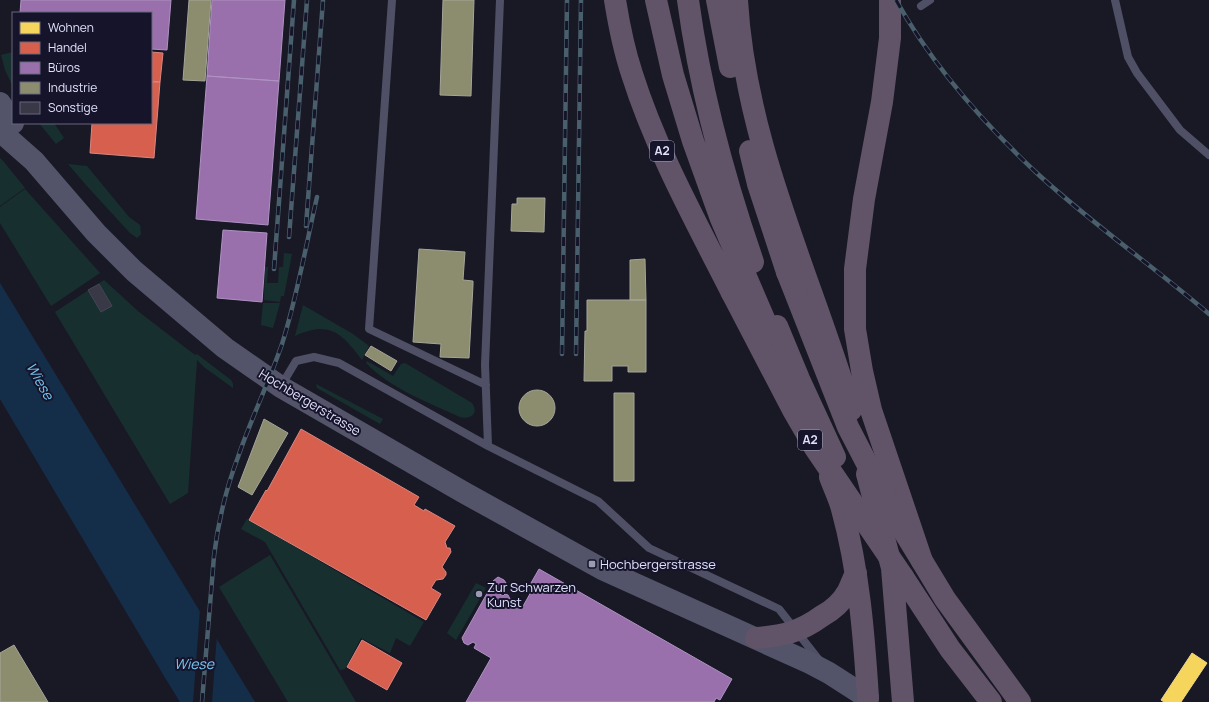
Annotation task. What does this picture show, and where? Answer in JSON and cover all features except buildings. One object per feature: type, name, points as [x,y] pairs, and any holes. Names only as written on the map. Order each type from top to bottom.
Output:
[{"type":"highway","name":"A2","points":[[615,0],[627,57],[640,97],[662,150],[696,223],[763,353],[814,448],[903,577],[950,649],[991,702]]},
{"type":"highway","points":[[656,0],[673,75],[692,141],[721,219],[811,428],[842,508],[856,573],[863,631],[868,698]]},
{"type":"highway","name":"A2","points":[[688,0],[699,62],[720,152],[745,239],[767,300],[799,379],[840,468],[903,577]]},
{"type":"highway","points":[[717,0],[738,107],[758,184],[787,272],[848,427],[892,512],[945,599],[1020,702]]},
{"type":"highway","points":[[737,0],[738,30],[742,58],[761,138],[788,226],[832,350],[851,409],[892,568],[903,702]]},
{"type":"highway","points":[[890,0],[890,38],[882,102],[856,249],[854,284],[855,329],[862,371],[871,410],[922,561]]},
{"type":"highway","points":[[756,638],[775,636],[809,626],[830,612],[840,602],[848,591],[856,573]]},
{"type":"main road","name":"Hochbergerstrasse","points":[[0,103],[12,121]]},
{"type":"main road","name":"Hochbergerstrasse","points":[[14,124],[34,162]]},
{"type":"main road","name":"Hochbergerstrasse","points":[[0,131],[34,162],[96,233],[144,280],[225,348],[281,387],[561,548],[602,569],[756,638],[829,673],[868,698]]},
{"type":"lane","points":[[392,0],[369,329],[486,385]]},
{"type":"lane","points":[[488,446],[485,365],[500,0]]},
{"type":"lane","points":[[921,6],[930,0]]},
{"type":"lane","points":[[1114,0],[1128,57],[1137,73],[1150,93],[1180,130],[1209,155]]},
{"type":"lane","points":[[281,387],[296,361],[314,357],[339,363],[488,446],[598,501],[649,548],[779,609],[829,673]]},
{"type":"green space","points":[[12,52],[12,85],[5,70],[1,55]]},
{"type":"green space","points":[[40,124],[55,124],[64,138],[56,144]]},
{"type":"green space","points":[[0,158],[25,188],[0,206]]},
{"type":"green space","points":[[68,164],[87,166],[129,217],[140,225],[141,234],[137,238],[130,233]]},
{"type":"green space","points":[[25,189],[100,273],[51,306],[0,223],[0,207]]},
{"type":"green space","points":[[284,253],[292,254],[284,296],[281,296],[280,302],[264,300],[265,267],[268,267],[267,283],[278,283],[279,267],[283,267]]},
{"type":"green space","points":[[104,280],[139,312],[195,355],[197,354],[231,380],[233,384],[233,388],[204,367],[197,360],[188,493],[170,504],[55,312]]},
{"type":"green space","points":[[263,303],[280,303],[273,328],[261,325]]},
{"type":"green space","points":[[303,305],[353,334],[369,346],[362,360],[341,336],[326,329],[307,331],[295,336]]},
{"type":"green space","points":[[367,361],[393,376],[401,364],[405,363],[472,403],[475,410],[474,413],[470,417],[460,417],[410,394],[398,388],[376,372],[366,363]]},
{"type":"green space","points":[[316,384],[383,419],[380,424],[317,388]]},
{"type":"green space","points":[[247,519],[424,622],[410,646],[396,638],[390,653],[361,638],[345,669],[340,670],[265,542],[241,529]]},
{"type":"green space","points":[[270,555],[356,702],[288,702],[219,587]]},
{"type":"green space","points":[[476,583],[486,588],[456,640],[447,633]]},
{"type":"water","name":"Wiese","points":[[0,283],[255,702],[180,702],[164,676],[0,399]]},
{"type":"pier","points":[[200,609],[217,635],[212,702],[193,702]]},
{"type":"railway","points":[[274,269],[294,0]]},
{"type":"railway","points":[[289,237],[307,0]]},
{"type":"railway","points":[[306,226],[323,0]]},
{"type":"railway","points":[[562,354],[567,0]]},
{"type":"railway","points":[[576,354],[581,0]]},
{"type":"railway","points":[[896,0],[910,24],[943,71],[961,94],[1000,137],[1040,176],[1081,212],[1209,314]]},
{"type":"railway","points":[[202,702],[214,556],[223,506],[243,443],[282,344],[297,289],[317,197]]},
{"type":"place","name":"Hochbergerstrasse","points":[[592,564]]},
{"type":"place","name":"Zur Schwarzen Kunst","points":[[479,594]]}]
